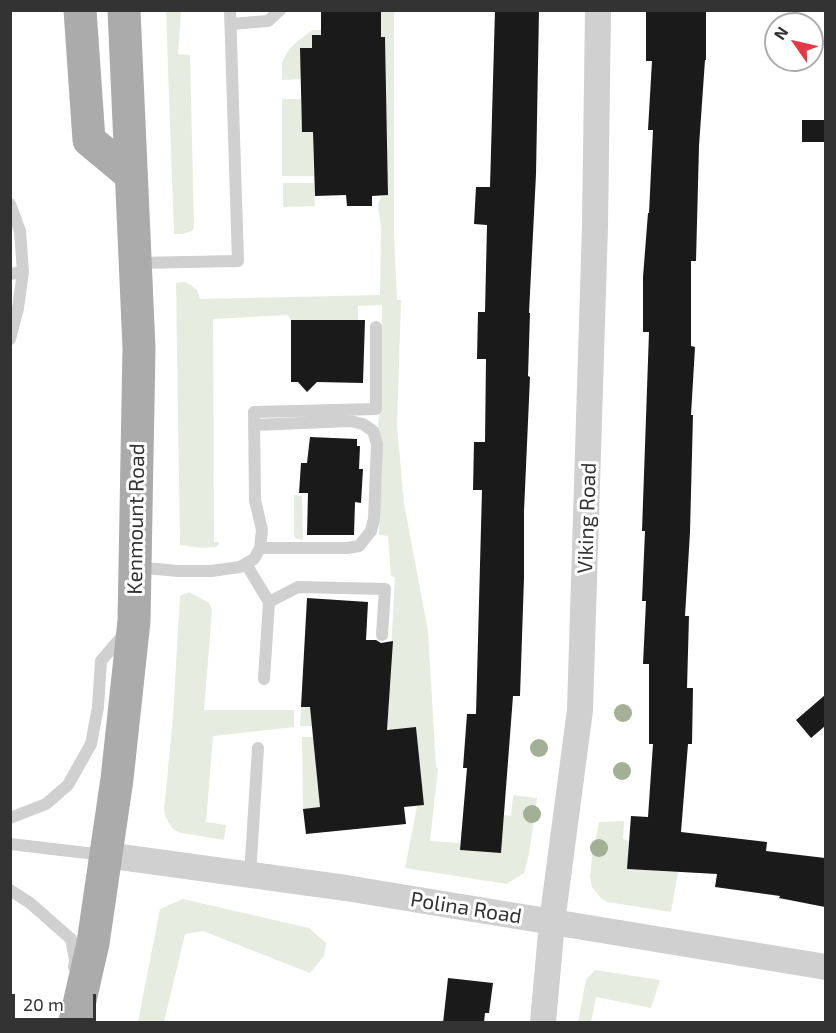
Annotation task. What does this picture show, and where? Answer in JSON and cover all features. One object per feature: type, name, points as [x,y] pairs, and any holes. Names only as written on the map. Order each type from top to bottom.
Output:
[{"type":"main road","points":[[80,10],[89,140],[131,175]]},
{"type":"main road","name":"Kenmount Road","points":[[78,1010],[93,943],[117,779],[134,621],[139,348],[124,10]]},
{"type":"street","name":"Viking Road","points":[[543,1023],[552,922],[580,710],[595,226],[598,10]]},
{"type":"street","name":"Polina Road","points":[[106,855],[346,888],[825,967]]},
{"type":"lane","points":[[135,263],[238,261],[230,10]]},
{"type":"lane","points":[[231,24],[268,21],[280,10]]},
{"type":"lane","points":[[10,204],[20,231],[17,273],[18,308],[10,339]]},
{"type":"lane","points":[[135,567],[212,571],[240,567],[254,559],[260,548],[262,530],[255,500],[254,412],[376,409],[376,327]]},
{"type":"lane","points":[[254,425],[350,421],[363,424],[373,431],[377,444],[374,519],[371,531],[359,546],[260,548]]},
{"type":"lane","points":[[246,564],[269,602],[264,679]]},
{"type":"lane","points":[[269,602],[298,586],[385,589],[382,635]]},
{"type":"lane","points":[[10,818],[46,804],[68,785],[92,744],[98,707],[101,661],[134,621]]},
{"type":"lane","points":[[250,875],[258,748]]},
{"type":"lane","points":[[10,844],[106,855]]},
{"type":"lane","points":[[10,890],[30,903],[71,939],[75,960],[74,974],[78,1010]]},
{"type":"shaded area","points":[[166,11],[181,11],[178,54],[190,55],[194,227],[192,231],[183,234],[174,234]]},
{"type":"shaded area","points":[[381,11],[394,11],[394,234],[397,300],[401,300],[397,426],[404,504],[428,631],[436,768],[438,768],[430,841],[460,843],[460,850],[501,853],[504,815],[511,816],[513,795],[537,798],[524,873],[507,884],[405,868],[417,806],[424,805],[416,727],[365,732],[365,726],[300,726],[301,707],[388,711],[395,577],[391,576],[388,536],[379,535],[378,421],[381,409],[382,305],[358,306],[358,320],[291,320],[288,315],[213,319],[214,542],[219,542],[219,544],[216,547],[202,548],[180,545],[176,283],[185,282],[192,286],[197,290],[200,299],[380,295],[381,228],[378,204],[382,195],[388,195],[385,38],[381,37]]},
{"type":"shaded area","points":[[312,30],[321,30],[321,35],[312,35],[313,48],[301,79],[282,80],[282,63],[286,54],[294,44]]},
{"type":"shaded area","points":[[282,99],[301,99],[302,132],[313,132],[314,176],[282,176]]},
{"type":"shaded area","points":[[283,183],[314,183],[315,206],[283,207]]},
{"type":"shaded area","points":[[294,495],[302,496],[303,540],[295,538],[294,534]]},
{"type":"shaded area","points":[[189,592],[209,603],[212,610],[204,710],[294,710],[294,727],[213,736],[206,822],[226,825],[224,840],[181,833],[173,829],[164,810],[173,717],[180,596]]},
{"type":"shaded area","points":[[302,737],[313,737],[320,807],[303,809]]},
{"type":"shaded area","points":[[624,821],[623,839],[629,841],[628,869],[678,872],[671,912],[607,902],[592,887],[590,877],[592,856],[599,822]]},
{"type":"shaded area","points":[[183,899],[309,928],[326,943],[324,956],[310,973],[203,931],[185,934],[164,1022],[138,1022],[160,909]]},
{"type":"shaded area","points":[[595,970],[660,980],[651,1008],[596,997],[591,1022],[578,1022],[586,980]]},
{"type":"building","points":[[321,10],[381,10],[381,37],[385,37],[388,195],[372,196],[372,206],[347,206],[346,195],[315,196],[313,132],[302,132],[300,48],[312,48],[312,35],[321,35]]},
{"type":"building","points":[[495,10],[539,10],[520,696],[513,696],[501,853],[460,850],[467,768],[463,768],[467,714],[476,714],[482,490],[473,490],[474,442],[485,442],[486,359],[477,359],[478,312],[485,312],[487,225],[474,224],[476,187],[490,187]]},
{"type":"building","points":[[646,12],[706,12],[706,60],[699,146],[696,261],[691,261],[691,346],[695,347],[691,415],[693,415],[690,532],[685,616],[689,616],[687,688],[693,688],[692,744],[688,744],[681,832],[767,842],[766,851],[825,858],[825,907],[779,898],[780,896],[715,887],[717,874],[627,869],[631,816],[648,817],[653,744],[649,744],[649,664],[643,664],[646,601],[642,601],[645,531],[642,531],[649,332],[643,332],[643,277],[653,130],[648,130],[652,61],[646,61]]},
{"type":"building","points":[[802,120],[825,120],[825,142],[802,142]]},
{"type":"building","points":[[291,320],[365,320],[363,383],[317,382],[307,392],[298,382],[291,382]]},
{"type":"building","points":[[310,437],[357,439],[357,446],[360,446],[359,469],[363,469],[361,503],[355,502],[354,535],[307,535],[308,493],[299,493],[301,463],[307,463]]},
{"type":"building","points":[[307,598],[368,602],[366,640],[376,640],[381,643],[393,641],[387,730],[416,727],[424,805],[404,807],[406,824],[306,834],[303,809],[320,807],[310,707],[301,707]]},
{"type":"building","points":[[825,695],[825,726],[811,738],[796,720]]},
{"type":"building","points":[[448,978],[493,983],[489,1013],[485,1013],[484,1023],[443,1023]]}]
